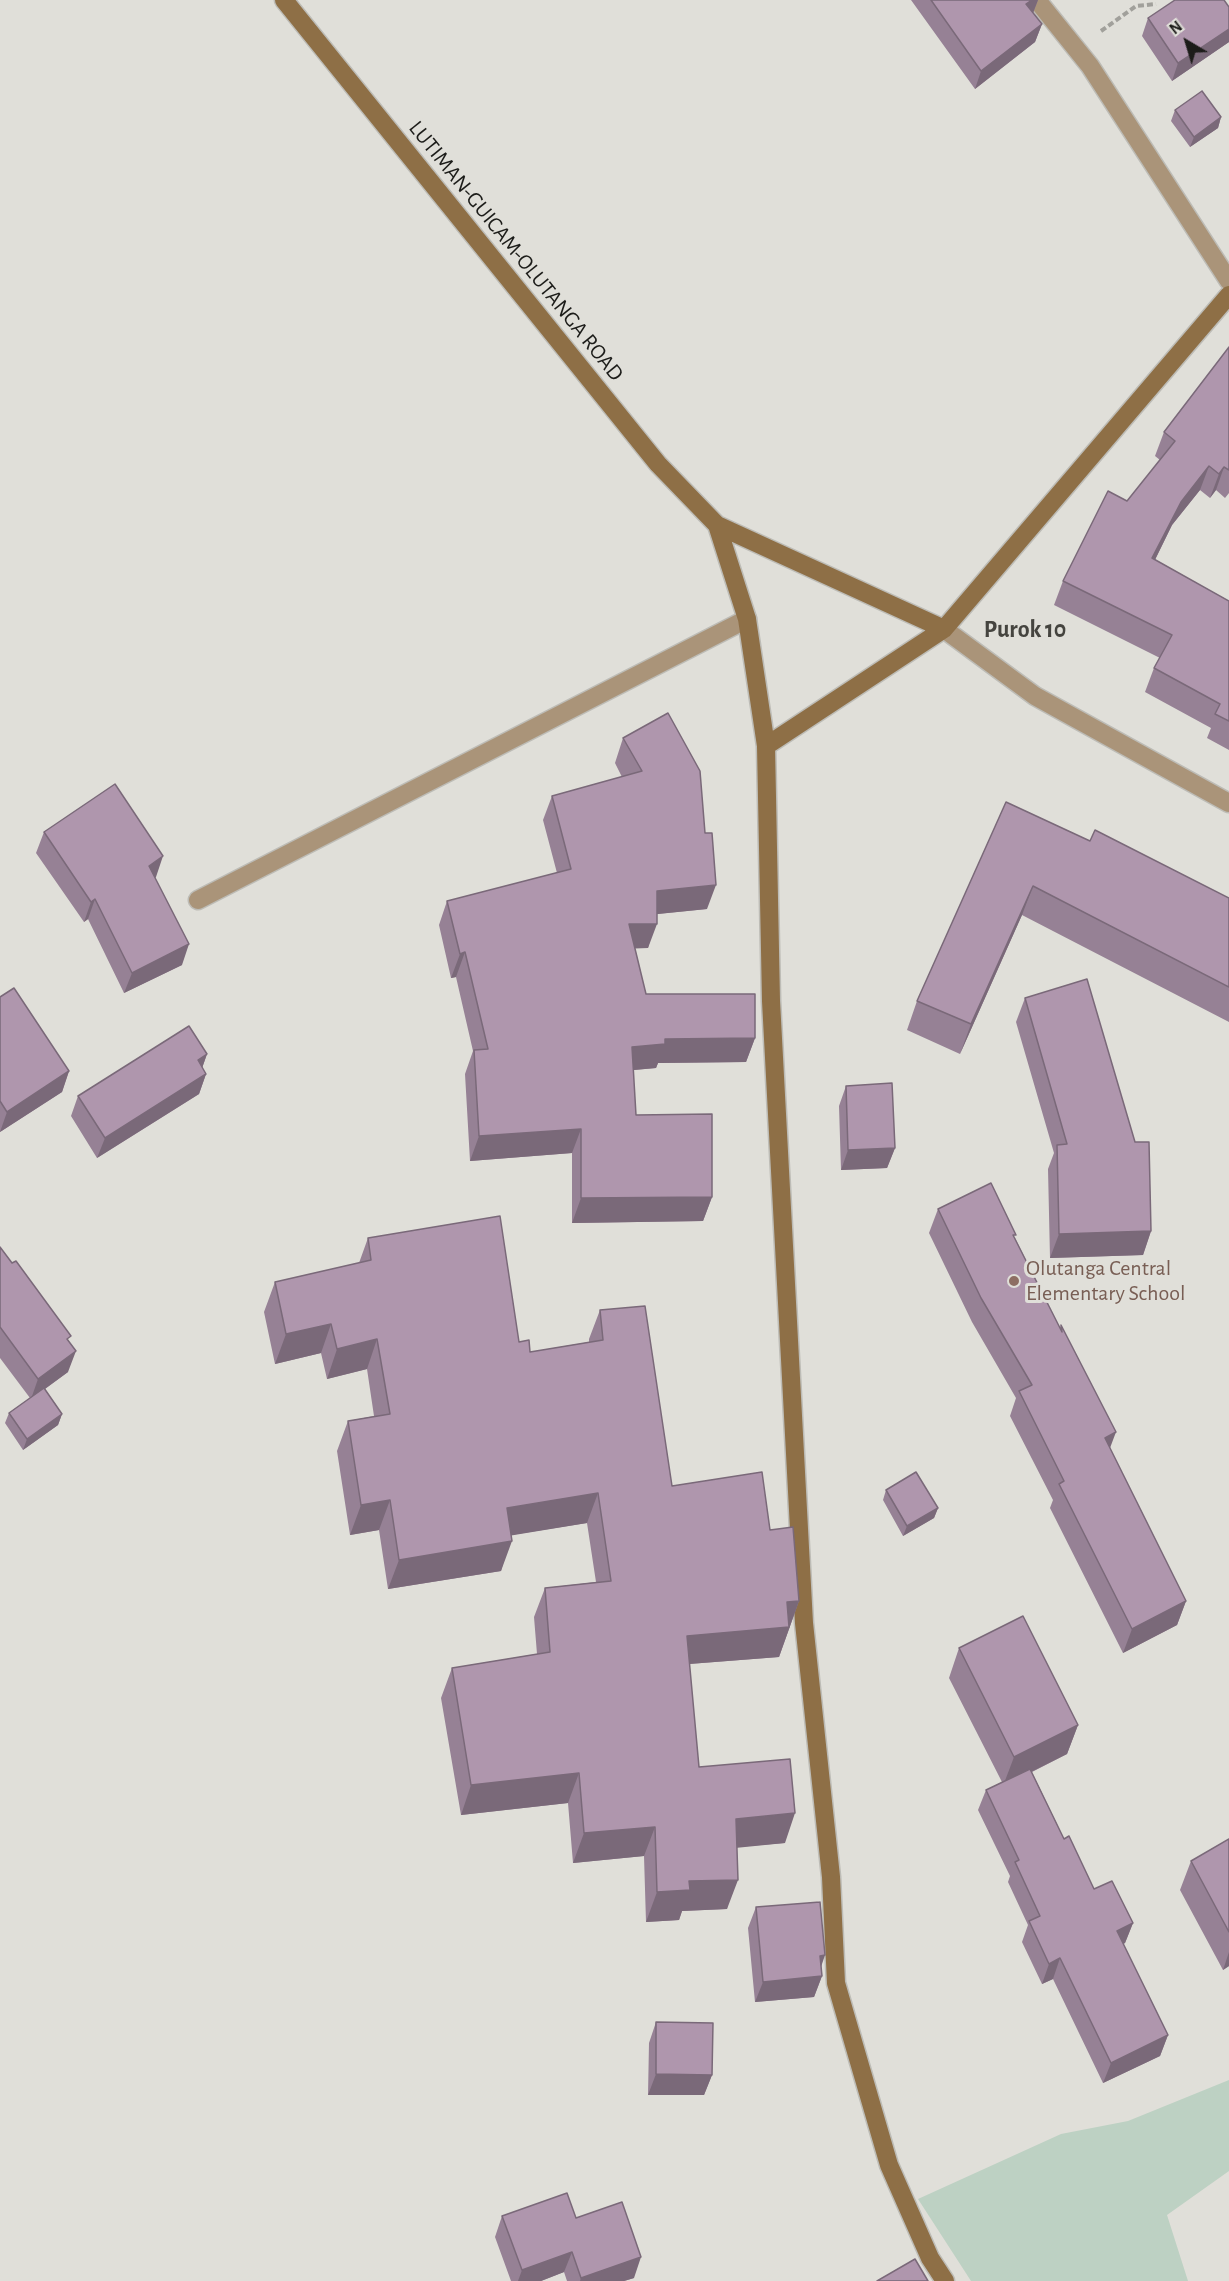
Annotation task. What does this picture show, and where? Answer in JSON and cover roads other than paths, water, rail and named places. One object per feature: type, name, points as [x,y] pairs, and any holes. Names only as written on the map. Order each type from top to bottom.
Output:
[{"type":"main road","name":"LUTIMAN-GUICAM-OLUTANGA ROAD","points":[[284,0],[658,464],[717,525]]},
{"type":"main road","points":[[766,746],[944,629],[1229,295]]},
{"type":"main road","points":[[717,525],[747,619],[766,746],[771,1001],[802,1599],[831,1877],[836,1983],[889,2165],[930,2258],[945,2281]]},
{"type":"main road","points":[[717,525],[944,629]]},
{"type":"street","points":[[1037,0],[1085,60],[1229,281]]},
{"type":"street","points":[[198,900],[747,619]]},
{"type":"street","points":[[944,629],[1035,696],[1229,803]]},
{"type":"place","name":"Olutanga Central Elementary School","points":[[1014,1281]]},
{"type":"district","name":"Purok 10","points":[[1025,630]]}]
